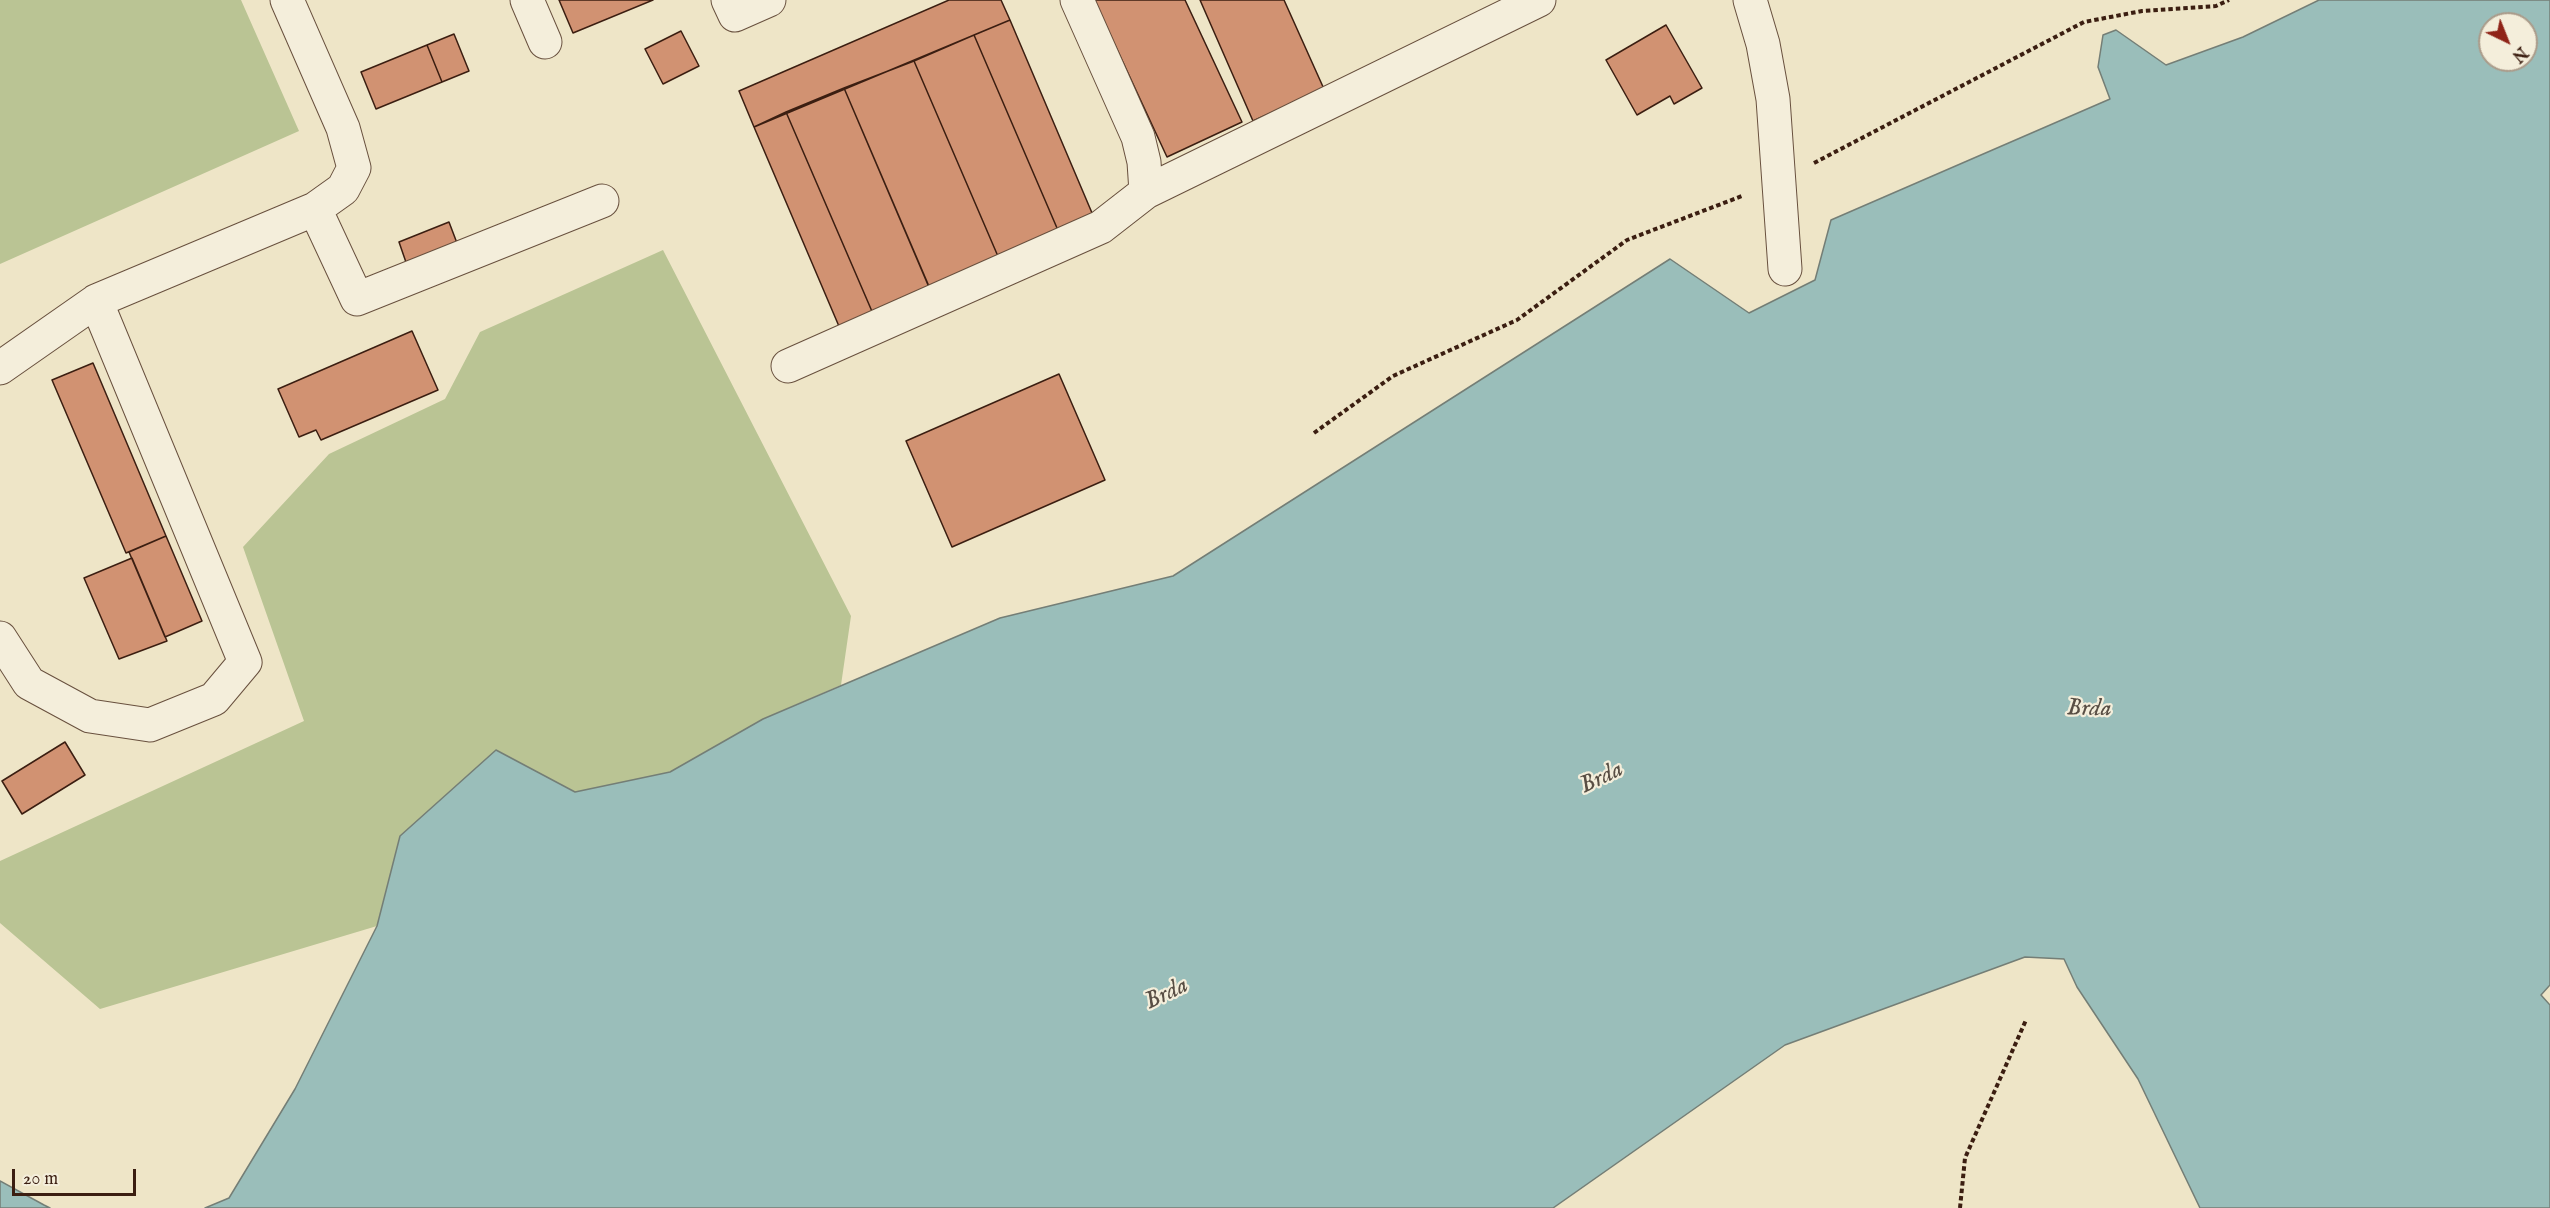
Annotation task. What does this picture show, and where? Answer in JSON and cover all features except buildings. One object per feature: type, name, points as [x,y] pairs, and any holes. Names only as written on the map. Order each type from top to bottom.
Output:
[{"type":"lane","points":[[527,0],[545,42]]},
{"type":"lane","points":[[728,0],[735,15],[769,0]]},
{"type":"lane","points":[[1077,0],[1138,137],[1144,162],[1146,192]]},
{"type":"lane","points":[[788,366],[1101,227],[1146,192],[1539,0]]},
{"type":"lane","points":[[1749,0],[1763,44],[1773,99],[1785,269]]},
{"type":"lane","points":[[0,368],[96,301],[315,209],[343,189],[354,168],[343,128],[294,2]]},
{"type":"lane","points":[[315,209],[357,299],[602,201]]},
{"type":"lane","points":[[0,638],[29,683],[90,716],[150,725],[214,699],[245,662],[96,301]]},
{"type":"path","points":[[1314,433],[1393,376],[1517,320],[1627,240],[1779,181],[2084,22],[2142,11],[2216,6],[2229,0]]},
{"type":"path","points":[[1960,1208],[1965,1158],[2026,1020]]},
{"type":"green space","points":[[0,0],[241,0],[299,131],[0,264]]},
{"type":"green space","points":[[663,250],[851,616],[841,685],[763,719],[670,772],[575,792],[496,751],[400,836],[377,926],[100,1009],[0,923],[0,861],[304,721],[243,547],[329,454],[445,399],[480,332]]},
{"type":"water","name":"Brda","points":[[2319,0],[2550,0],[2550,985],[2541,995],[2550,1005],[2550,1208],[2200,1208],[2138,1079],[2077,987],[2064,959],[2025,957],[1785,1045],[1553,1208],[205,1208],[229,1198],[295,1089],[377,926],[400,836],[496,750],[575,792],[670,772],[763,719],[1000,618],[1173,576],[1670,259],[1749,313],[1815,280],[1831,220],[2110,99],[2098,67],[2103,35],[2116,30],[2166,65],[2243,37]]},
{"type":"water","points":[[0,1181],[44,1205],[50,1208],[0,1208]]}]
